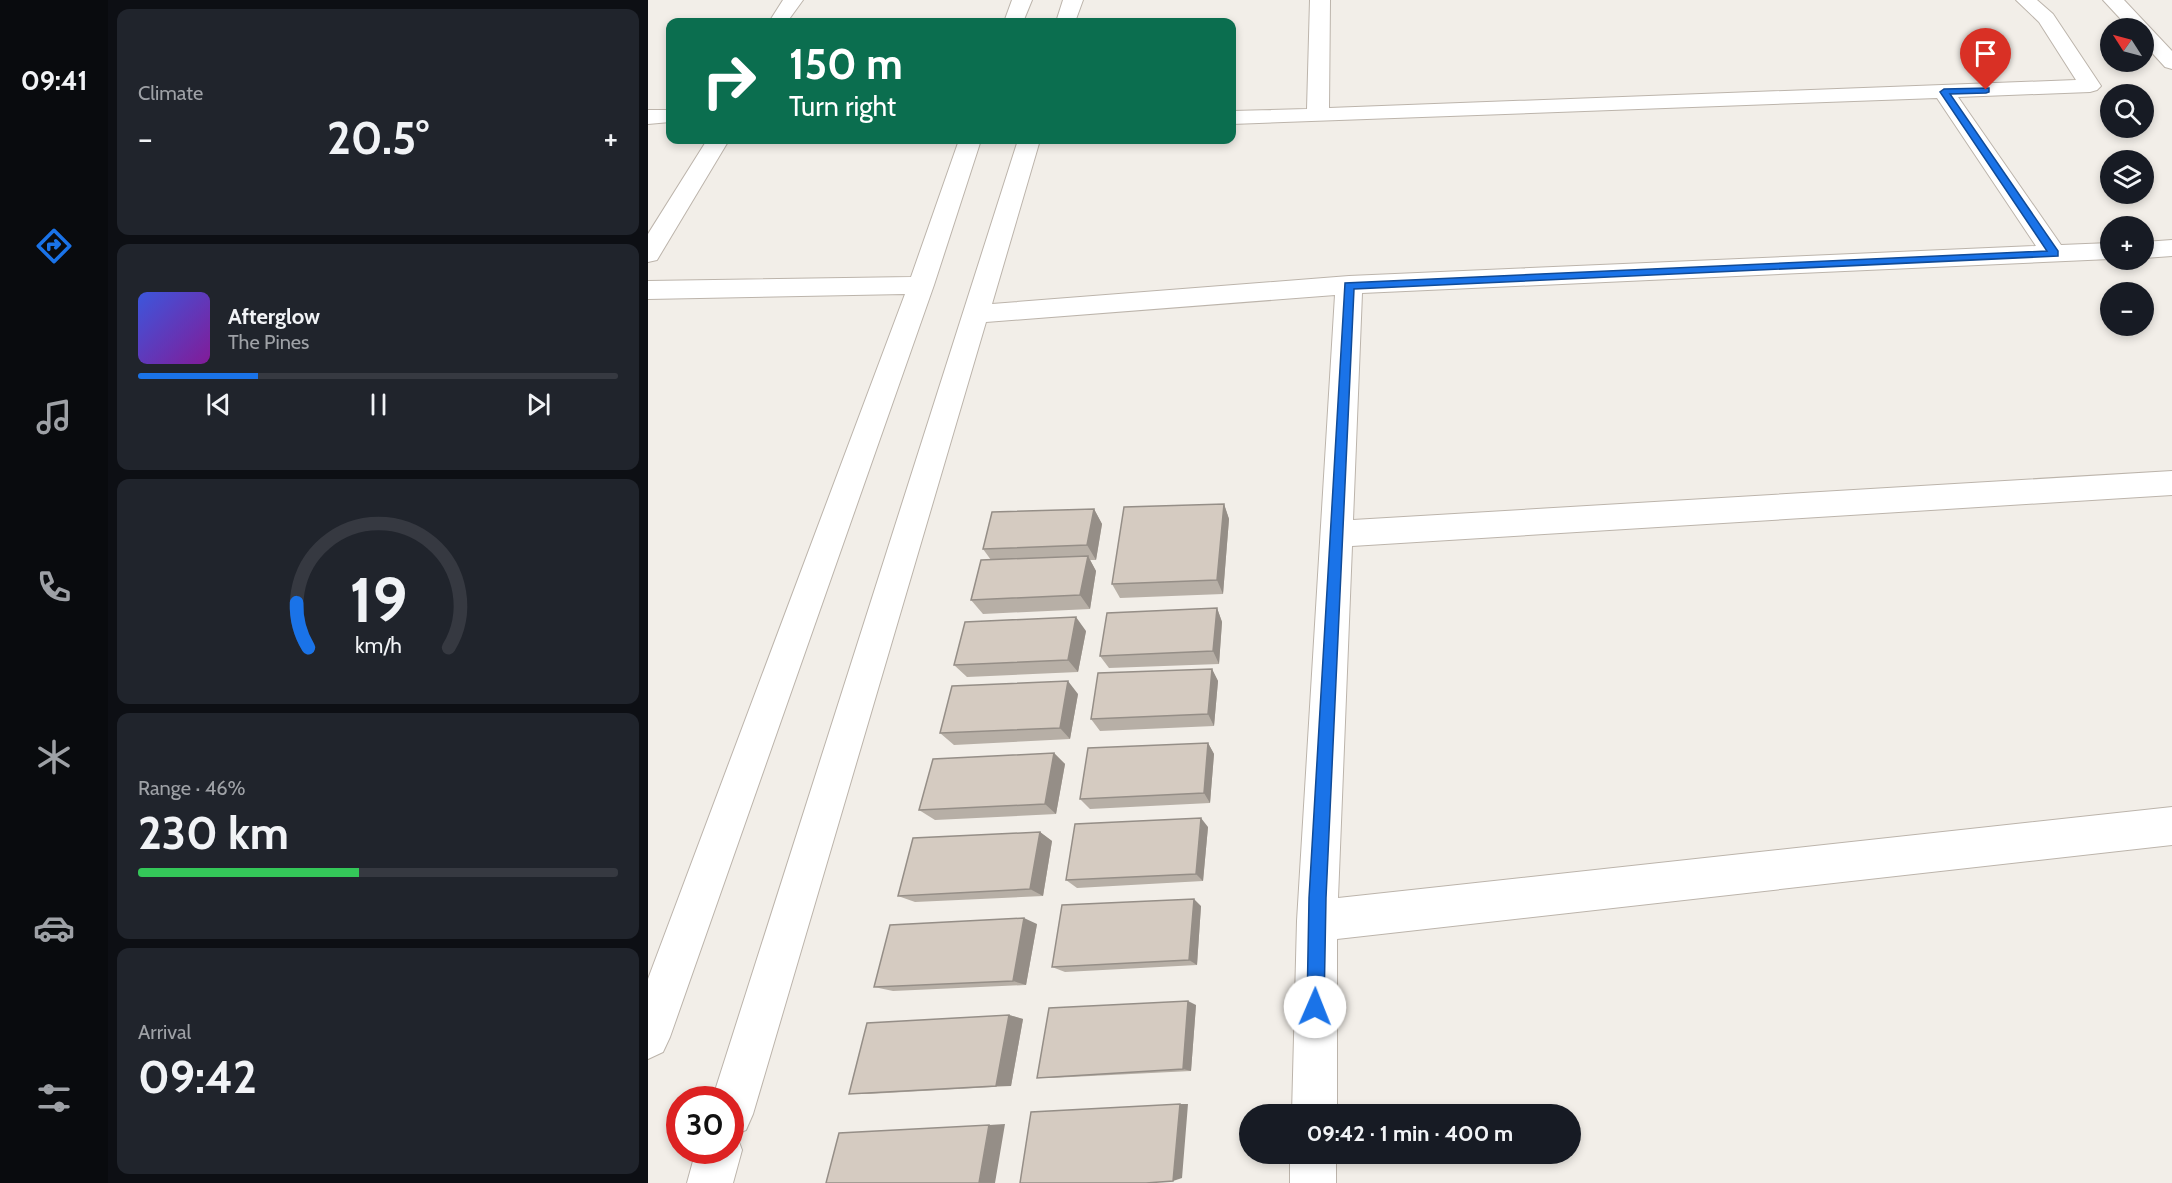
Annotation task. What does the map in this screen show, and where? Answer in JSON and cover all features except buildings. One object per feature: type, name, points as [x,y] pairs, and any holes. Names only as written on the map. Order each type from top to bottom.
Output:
[{"type":"street","points":[[781,18],[793,0]]},
{"type":"street","points":[[1015,18],[1022,0]]},
{"type":"street","points":[[1067,18],[1073,0]]},
{"type":"street","points":[[1318,115],[1320,0]]},
{"type":"street","points":[[1236,118],[2090,86],[2046,18],[2026,0]]},
{"type":"street","points":[[2113,0],[2130,18]]},
{"type":"street","points":[[2154,44],[2172,63]]},
{"type":"street","points":[[1944,92],[2054,254]]},
{"type":"street","points":[[648,117],[666,116]]},
{"type":"street","points":[[648,254],[716,144]]},
{"type":"street","points":[[648,1037],[921,285],[969,144]]},
{"type":"street","points":[[739,1086],[1028,144]]},
{"type":"street","points":[[2154,249],[2172,248]]},
{"type":"street","points":[[975,314],[1349,285],[2100,252]]},
{"type":"street","points":[[648,290],[921,285]]},
{"type":"street","points":[[1314,1104],[1317,921],[1349,285]]},
{"type":"street","points":[[1336,534],[2172,483]]},
{"type":"street","points":[[1317,921],[2172,826]]},
{"type":"street","points":[[710,1183],[715,1164]]},
{"type":"street","points":[[1313,1164],[1313,1183]]},
{"type":"route","points":[[1315,1007],[1318,898],[1349,285],[2054,254],[1944,92],[1986,90]]}]
